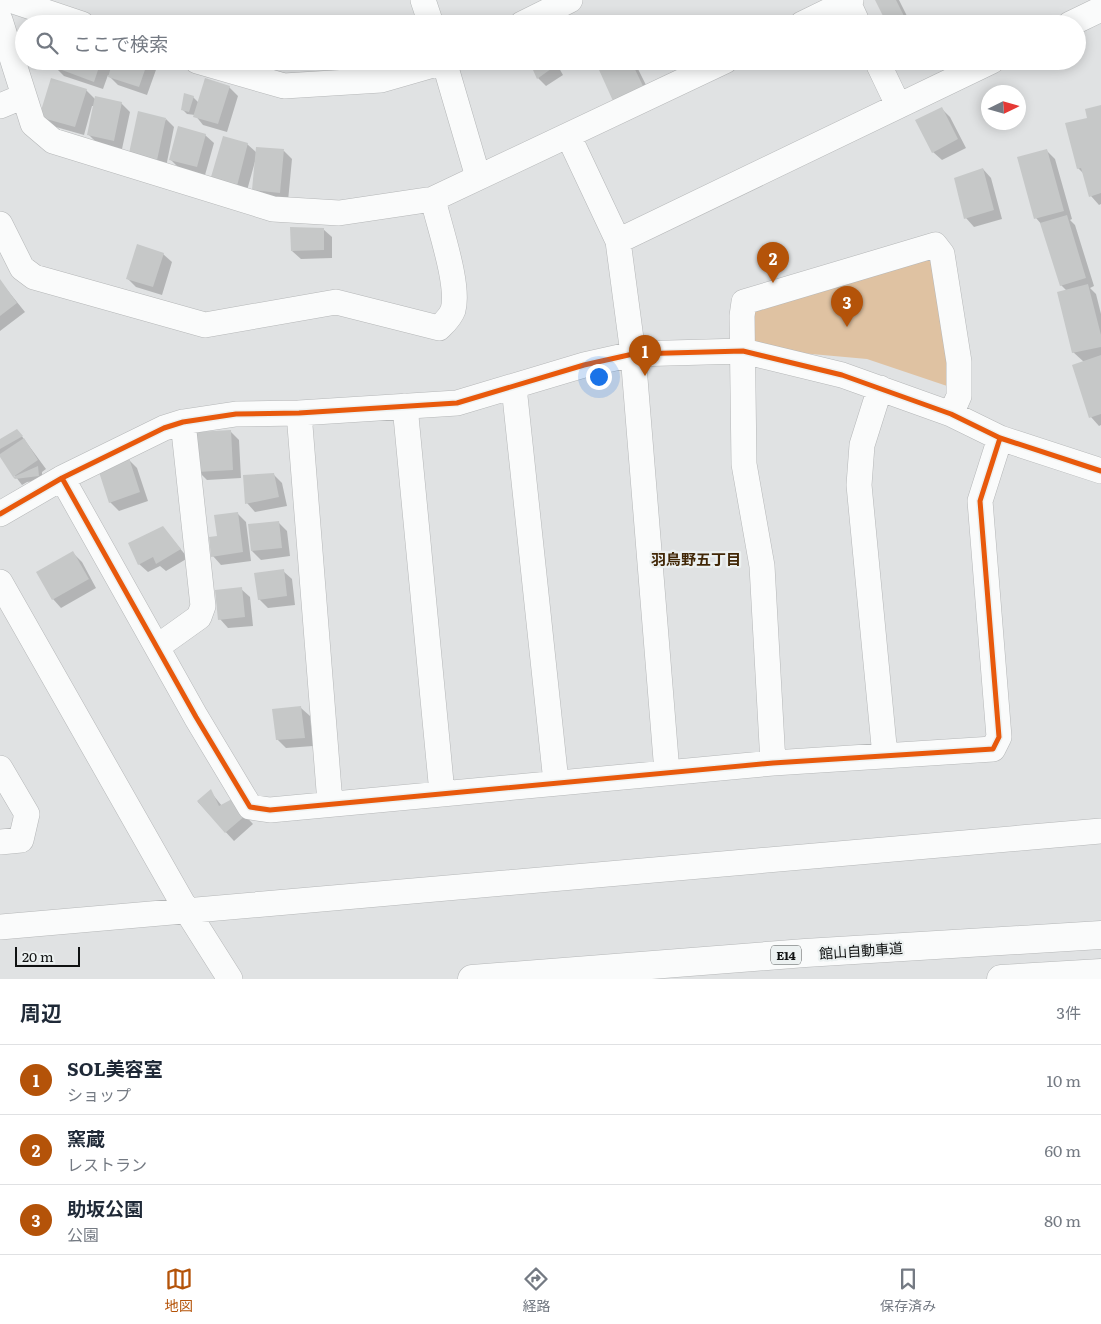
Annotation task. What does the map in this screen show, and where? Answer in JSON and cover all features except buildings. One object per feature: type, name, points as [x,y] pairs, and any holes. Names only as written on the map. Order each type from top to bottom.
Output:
[{"type":"highway","name":"館山自動車道","points":[[472,979],[795,954],[1101,935]]},
{"type":"highway","points":[[1001,979],[1101,973]]},
{"type":"street","points":[[10,0],[55,15]]},
{"type":"street","points":[[423,0],[428,15]]},
{"type":"street","points":[[540,15],[570,0]]},
{"type":"street","points":[[826,15],[851,6]]},
{"type":"street","points":[[1086,16],[1101,9]]},
{"type":"street","points":[[0,20],[15,68]]},
{"type":"street","points":[[16,70],[33,124],[53,141],[273,209],[339,213],[433,199],[706,70]]},
{"type":"street","points":[[228,70],[284,86],[381,80],[417,70]]},
{"type":"street","points":[[447,70],[478,177]]},
{"type":"street","points":[[880,70],[898,105]]},
{"type":"street","points":[[618,241],[973,70]]},
{"type":"street","points":[[0,106],[24,96]]},
{"type":"street","points":[[569,136],[618,241],[633,354],[667,772]]},
{"type":"street","points":[[0,224],[22,268],[34,278],[205,325],[336,302],[438,328],[449,319],[453,309],[451,266],[433,199]]},
{"type":"street","points":[[773,763],[762,566],[744,464],[744,302],[935,245],[942,254],[959,362],[959,396],[951,414]]},
{"type":"street","points":[[0,514],[62,478],[164,428],[183,422],[236,414],[299,413],[457,403],[584,365],[633,354],[743,351],[842,375],[951,414],[1000,438],[1101,471]]},
{"type":"street","points":[[514,387],[556,782]]},
{"type":"street","points":[[880,388],[862,445],[859,485],[885,756]]},
{"type":"street","points":[[405,406],[442,793]]},
{"type":"street","points":[[299,413],[330,803]]},
{"type":"street","points":[[157,647],[199,617],[202,606],[183,422]]},
{"type":"street","points":[[62,478],[250,807],[270,810],[773,763],[993,749],[999,737],[980,501],[1000,438]]},
{"type":"street","points":[[0,582],[187,911],[230,979]]},
{"type":"street","points":[[0,768],[27,814],[21,840],[0,842]]},
{"type":"street","points":[[0,927],[1101,831]]},
{"type":"shaded area","points":[[931,252],[953,388],[867,359],[746,348],[748,305]]},
{"type":"cycle path","points":[[0,514],[62,478],[164,428],[183,422],[236,414],[299,413],[457,403],[584,365],[633,354],[743,351],[842,375],[951,414],[1000,438],[1101,471]]},
{"type":"cycle path","points":[[62,478],[196,717],[250,807],[270,810],[773,763],[993,749],[999,737],[980,501],[1000,438]]},
{"type":"place","name":"窯蔵","points":[[773,283]]},
{"type":"place","name":"助坂公園","points":[[847,327]]},
{"type":"place","name":"SOL美容室","points":[[645,376]]},
{"type":"district","name":"羽鳥野五丁目","points":[[696,558]]}]
